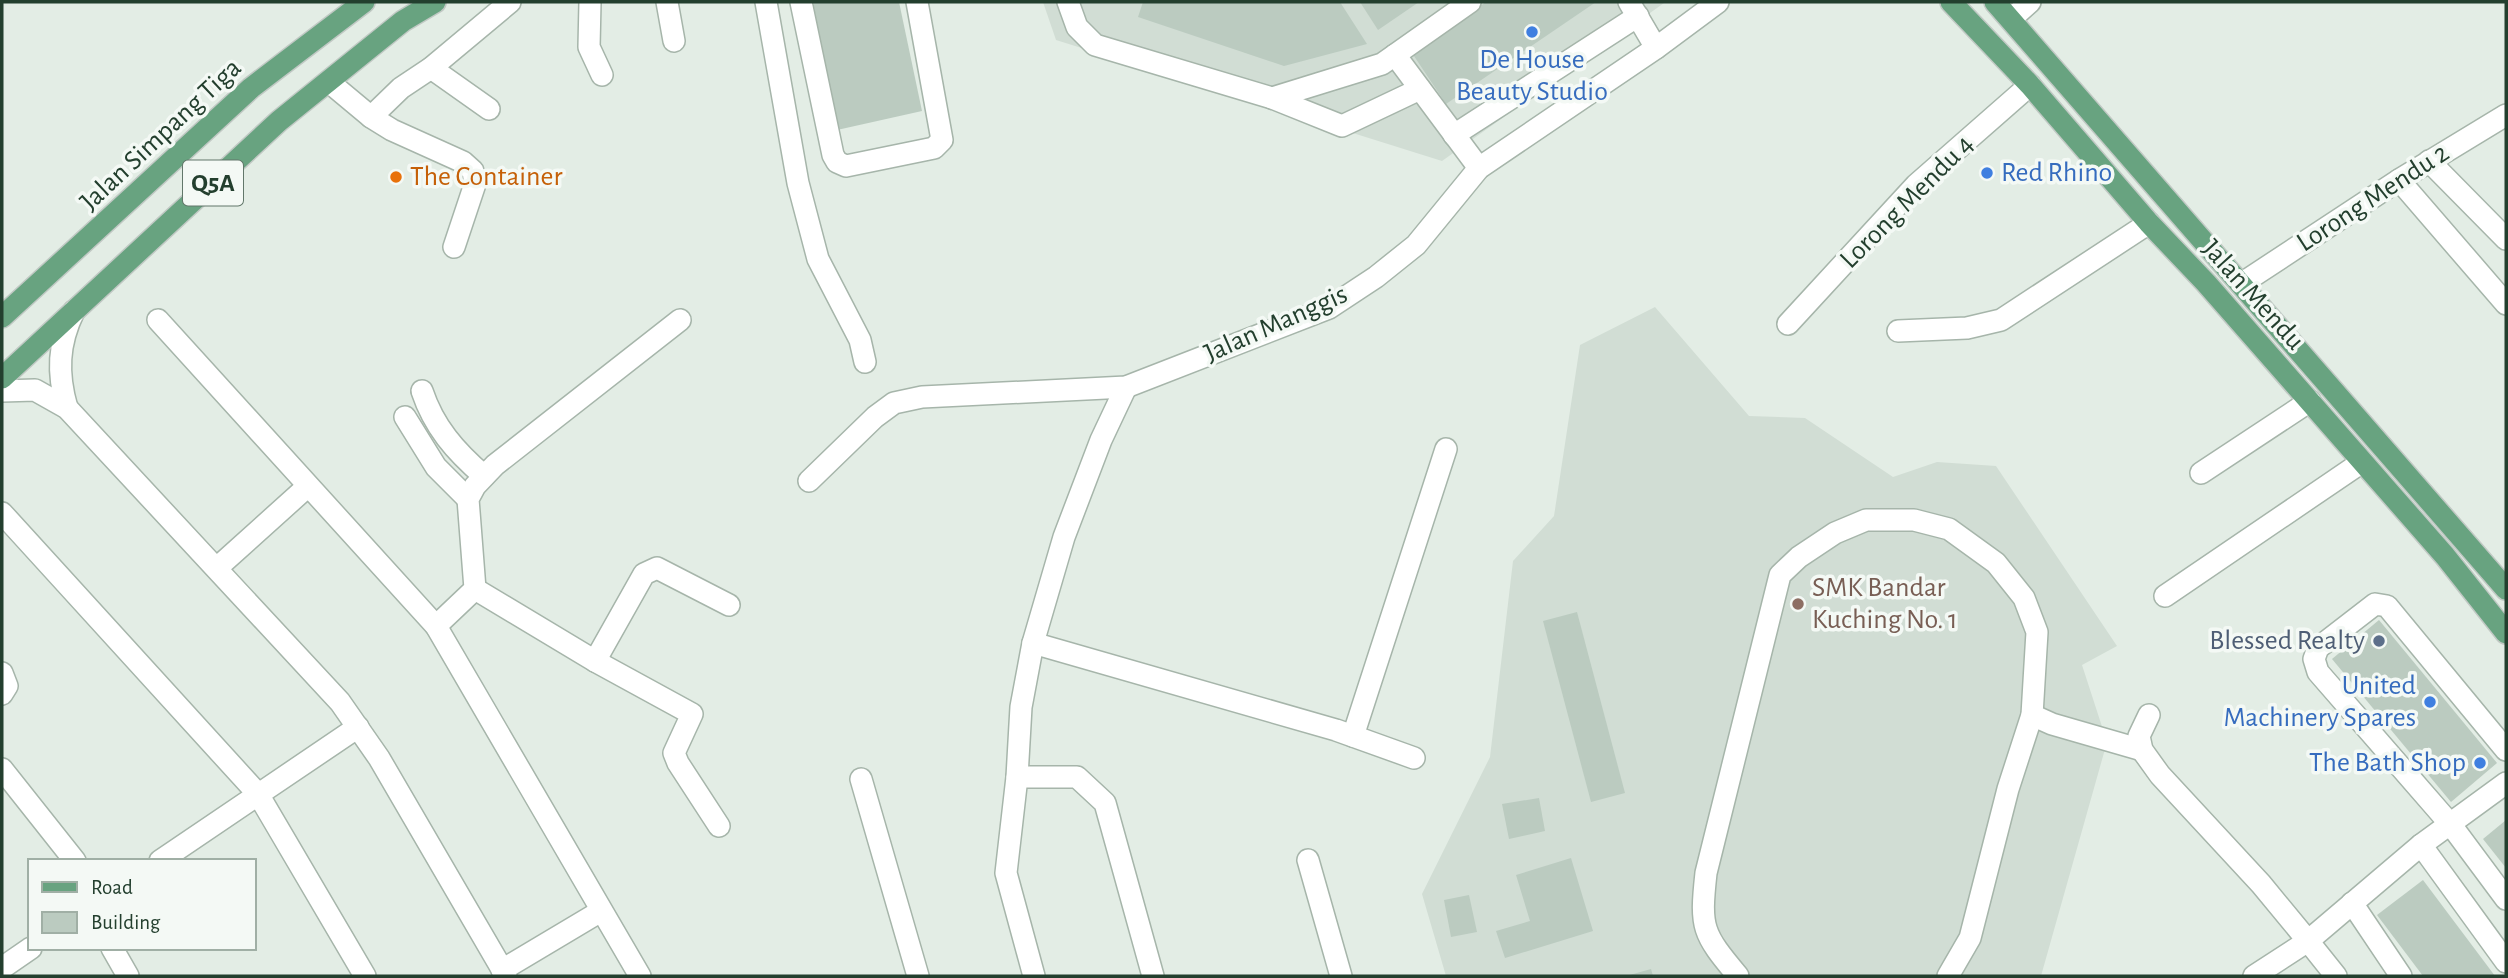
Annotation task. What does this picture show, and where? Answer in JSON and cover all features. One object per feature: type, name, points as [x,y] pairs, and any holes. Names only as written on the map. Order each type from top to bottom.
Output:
[{"type":"main road","name":"Jalan Simpang Tiga","points":[[2,317],[251,88],[364,2]]},
{"type":"main road","name":"Q5A","points":[[2,378],[278,121],[403,21],[435,2]]},
{"type":"main road","name":"Jalan Mendu","points":[[1951,2],[2030,85],[2149,223],[2310,401],[2506,633]]},
{"type":"main road","name":"Jalan Mendu","points":[[1995,2],[2506,589]]},
{"type":"street","points":[[371,117],[401,88],[430,68],[510,2]]},
{"type":"street","points":[[590,2],[589,47],[602,75]]},
{"type":"street","points":[[667,2],[674,41]]},
{"type":"street","points":[[766,2],[798,183],[818,259],[860,340],[864,362]]},
{"type":"street","points":[[801,2],[833,155],[837,162],[846,166],[934,148],[942,140],[917,2]]},
{"type":"street","points":[[1068,2],[1077,27],[1096,45],[1272,98],[1342,126],[1420,89]]},
{"type":"street","points":[[1272,98],[1371,68],[1395,55],[1470,2]]},
{"type":"street","name":"Jalan Manggis","points":[[809,481],[875,417],[894,403],[922,397],[1126,387],[1329,308],[1376,277],[1416,245],[1479,168],[1656,48],[1718,2]]},
{"type":"street","points":[[2011,19],[2030,2]]},
{"type":"street","points":[[1454,135],[1634,9],[1656,48]]},
{"type":"street","points":[[1395,55],[1479,168]]},
{"type":"street","points":[[430,68],[489,109]]},
{"type":"street","points":[[328,82],[371,117],[392,130],[463,162],[473,172],[475,184],[454,247]]},
{"type":"street","name":"Lorong Mendu 4","points":[[1788,324],[1916,185],[2030,85]]},
{"type":"street","name":"Lorong Mendu 2","points":[[2241,284],[2399,180],[2506,115]]},
{"type":"street","points":[[2429,161],[2506,239]]},
{"type":"street","points":[[2399,180],[2506,304]]},
{"type":"street","points":[[1898,331],[1967,328],[2001,320],[2149,223]]},
{"type":"street","points":[[67,408],[60,382],[60,353],[74,311]]},
{"type":"street","points":[[158,320],[436,626],[640,976]]},
{"type":"street","points":[[467,499],[484,476],[680,320]]},
{"type":"street","points":[[1034,976],[1006,873],[1017,777],[1021,707],[1033,643],[1064,537],[1101,440],[1126,387]]},
{"type":"street","points":[[2,391],[35,390],[67,408],[218,567],[340,702],[358,727],[504,973],[601,911]]},
{"type":"street","points":[[422,391],[429,411],[453,449],[484,476]]},
{"type":"street","points":[[2201,473],[2310,401]]},
{"type":"street","points":[[405,417],[436,467],[467,499],[475,589]]},
{"type":"street","points":[[1353,736],[1446,449]]},
{"type":"street","points":[[2165,596],[2362,462]]},
{"type":"street","points":[[218,567],[308,486]]},
{"type":"street","points":[[2,513],[258,794],[365,976]]},
{"type":"street","points":[[1738,976],[1713,946],[1701,916],[1706,873],[1780,575],[1799,557],[1835,533],[1866,520],[1914,520],[1949,530],[1996,563],[2024,598],[2037,632],[2032,715],[2007,789],[1970,938],[1948,976]]},
{"type":"street","points":[[595,661],[643,573],[649,569],[657,568],[729,605]]},
{"type":"street","points":[[436,626],[475,589]]},
{"type":"street","points":[[475,589],[595,661],[692,714],[674,753],[719,826]]},
{"type":"street","points":[[2506,750],[2387,606],[2375,604],[2318,648],[2314,659],[2318,672],[2451,825],[2506,899]]},
{"type":"street","points":[[1033,643],[1353,736],[1414,758]]},
{"type":"street","points":[[2,673],[7,686],[2,694]]},
{"type":"street","points":[[2032,715],[2052,724],[2142,750]]},
{"type":"street","points":[[2149,715],[2139,736],[2142,750],[2160,775],[2261,884],[2336,976]]},
{"type":"street","points":[[163,859],[358,727]]},
{"type":"street","points":[[2,769],[73,859]]},
{"type":"street","points":[[1017,777],[1077,776],[1105,803],[1153,976]]},
{"type":"street","points":[[861,779],[918,976]]},
{"type":"street","points":[[2254,976],[2308,941],[2421,845],[2506,783]]},
{"type":"street","points":[[2421,845],[2506,962]]},
{"type":"street","points":[[1308,860],[1341,976]]},
{"type":"street","points":[[2352,903],[2402,976]]},
{"type":"street","points":[[2,968],[28,950]]},
{"type":"street","points":[[113,950],[128,976]]},
{"type":"shaded area","points":[[1043,2],[1664,3],[1442,161],[1056,40]]},
{"type":"shaded area","name":"SMK Bandar Kuching No. 1","points":[[1655,307],[1749,416],[1805,418],[1893,477],[1937,462],[1996,466],[2117,646],[2082,665],[2107,742],[2041,976],[1446,976],[1422,894],[1490,757],[1513,561],[1554,516],[1580,345]]},
{"type":"building","points":[[813,2],[899,2],[922,111],[837,130]]},
{"type":"building","points":[[1143,2],[1340,2],[1367,44],[1284,66],[1138,17]]},
{"type":"building","points":[[1360,2],[1419,2],[1378,30]]},
{"type":"building","points":[[1486,2],[1596,2],[1446,104],[1412,53]]},
{"type":"building","points":[[1577,612],[1625,793],[1591,802],[1543,621]]},
{"type":"building","points":[[2379,620],[2497,763],[2451,802],[2332,659]]},
{"type":"building","points":[[1539,798],[1545,831],[1509,839],[1502,804]]},
{"type":"building","points":[[2506,820],[2506,868],[2483,839]]},
{"type":"building","points":[[1571,858],[1593,931],[1505,958],[1496,931],[1530,921],[1516,875]]},
{"type":"building","points":[[2423,880],[2495,976],[2423,976],[2377,915]]},
{"type":"building","points":[[1469,895],[1477,932],[1451,937],[1444,900]]},
{"type":"building","points":[[1651,969],[1653,976],[1626,976]]},
{"type":"place","name":"De House Beauty Studio","points":[[1532,32]]},
{"type":"place","name":"Red Rhino","points":[[1987,173]]},
{"type":"place","name":"The Container","points":[[396,177]]},
{"type":"place","name":"SMK Bandar Kuching No. 1","points":[[1798,604]]},
{"type":"place","name":"Blessed Realty","points":[[2379,641]]},
{"type":"place","name":"United Machinery Spares","points":[[2430,702]]},
{"type":"place","name":"The Bath Shop","points":[[2480,763]]}]
